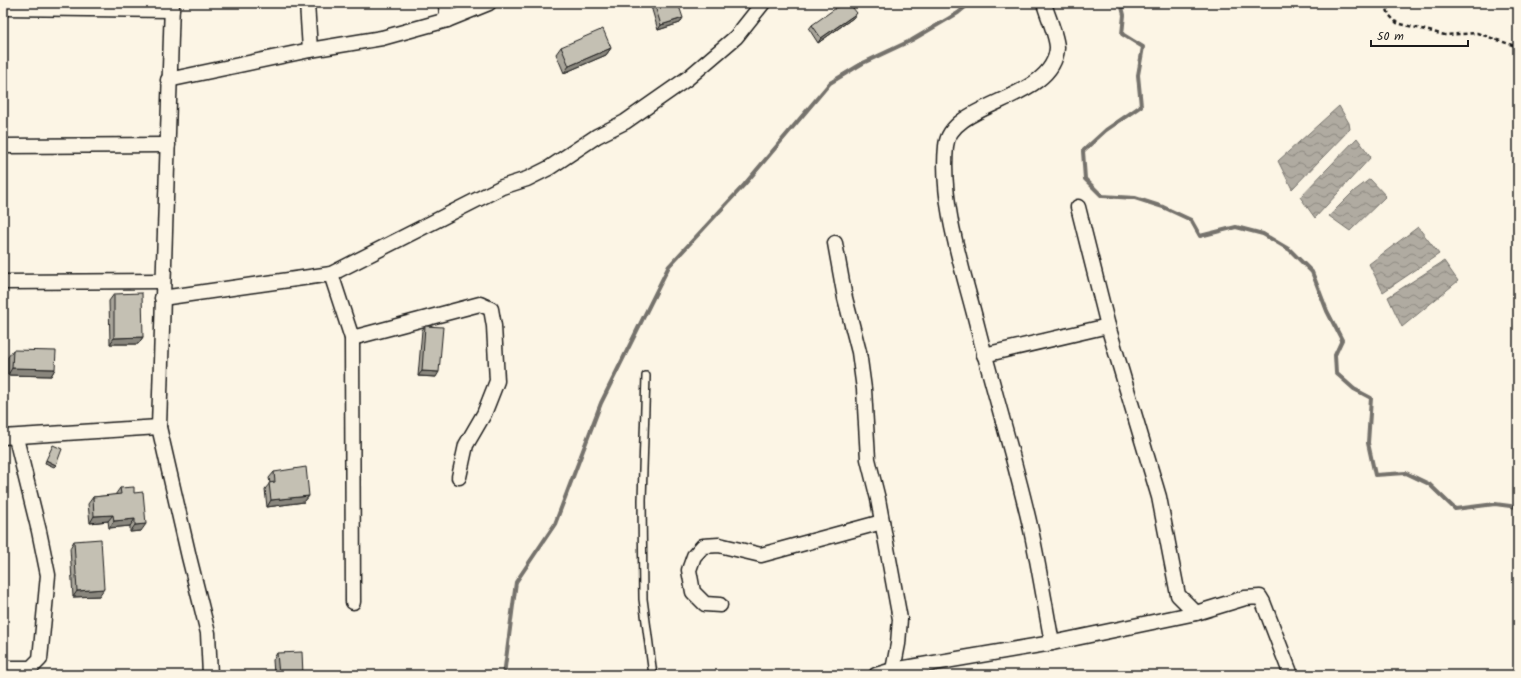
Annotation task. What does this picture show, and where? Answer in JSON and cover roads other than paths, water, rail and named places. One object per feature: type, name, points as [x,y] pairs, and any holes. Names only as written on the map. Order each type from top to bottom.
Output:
[{"type":"street","points":[[307,3],[310,50]]},
{"type":"street","points":[[446,3],[447,20]]},
{"type":"street","points":[[168,80],[310,50],[382,38],[447,20],[489,3]]},
{"type":"street","points":[[162,298],[331,274],[502,187],[527,179],[550,168],[597,136],[625,122],[688,78],[736,37],[763,3]]},
{"type":"street","points":[[1044,3],[1057,45],[1055,61],[1045,74],[1013,96],[964,118],[948,133],[946,146],[947,206],[984,355],[1031,530],[1052,643]]},
{"type":"street","points":[[3,8],[172,7],[168,80],[168,145],[159,426],[208,633],[210,675]]},
{"type":"street","points":[[3,146],[168,145]]},
{"type":"street","points":[[1078,207],[1108,326],[1159,497],[1178,595],[1168,619]]},
{"type":"street","points":[[834,243],[845,298],[859,352],[864,389],[868,459],[882,522],[900,620],[898,644],[893,670]]},
{"type":"street","points":[[331,274],[352,338],[353,602]]},
{"type":"street","points":[[3,282],[163,281]]},
{"type":"street","points":[[352,338],[480,304],[491,309],[494,326],[497,381],[484,414],[466,445],[459,477]]},
{"type":"street","points":[[984,355],[1108,326]]},
{"type":"street","points":[[3,668],[31,668],[40,659],[48,575],[39,531],[9,438],[159,426]]},
{"type":"street","points":[[720,605],[706,604],[693,592],[689,570],[694,556],[703,546],[719,545],[761,554],[882,522]]},
{"type":"street","points":[[1178,595],[1196,613]]},
{"type":"street","points":[[876,675],[893,670],[1052,643],[1196,613],[1245,598],[1260,597],[1290,675]]},
{"type":"lane","points":[[646,376],[642,500],[643,599],[653,675]]},
{"type":"water","points":[[1339,106],[1349,123],[1350,129],[1292,189],[1278,161]]},
{"type":"water","points":[[1357,138],[1371,157],[1315,218],[1300,197]]},
{"type":"water","points":[[1370,179],[1386,196],[1350,231],[1329,216],[1354,191]]},
{"type":"water","points":[[1418,227],[1439,254],[1383,292],[1369,264]]},
{"type":"water","points":[[1444,261],[1458,281],[1402,327],[1388,297]]},
{"type":"waterway","points":[[504,675],[516,582],[555,524],[601,403],[669,266],[744,185],[830,83],[863,63],[912,40],[958,13],[970,3]]},
{"type":"waterway","points":[[1121,3],[1124,15],[1122,34],[1143,47],[1138,75],[1141,106],[1106,130],[1083,151],[1085,179],[1102,196],[1135,198],[1163,207],[1191,220],[1200,236],[1236,227],[1263,234],[1290,250],[1312,272],[1327,311],[1342,340],[1335,355],[1336,373],[1354,389],[1371,398],[1368,443],[1375,475],[1406,473],[1429,484],[1455,509],[1495,504],[1518,507]]}]
